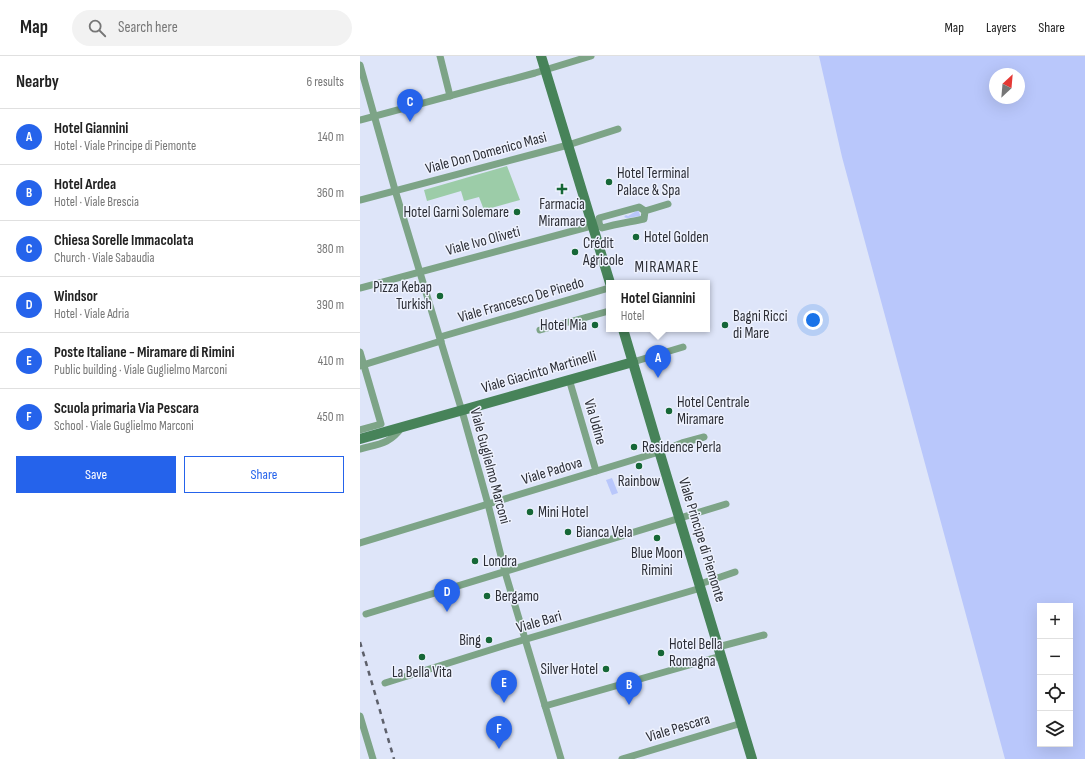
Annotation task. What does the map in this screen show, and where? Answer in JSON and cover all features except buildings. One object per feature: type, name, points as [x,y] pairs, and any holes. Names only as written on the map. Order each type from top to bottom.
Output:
[{"type":"street","points":[[440,56],[450,96]]},
{"type":"street","points":[[541,56],[568,145],[596,225],[609,280]]},
{"type":"street","points":[[360,120],[546,70],[591,56]]},
{"type":"street","name":"Viale Guglielmo Marconi","points":[[360,65],[395,190],[488,504],[505,572],[561,759]]},
{"type":"street","name":"Viale Don Domenico Masi","points":[[360,200],[568,145],[618,129]]},
{"type":"street","name":"Viale Ivo Oliveti","points":[[360,288],[596,225],[602,228],[614,224],[631,222],[644,218],[645,212],[668,204]]},
{"type":"street","points":[[596,225],[599,218],[639,207],[645,212]]},
{"type":"street","points":[[610,215],[618,218],[614,224]]},
{"type":"street","name":"Viale Francesco De Pinedo","points":[[362,365],[440,339],[606,289]]},
{"type":"street","points":[[540,330],[606,312]]},
{"type":"street","name":"Viale Principe di Piemonte","points":[[624,332],[752,759]]},
{"type":"street","name":"Viale Giacinto Martinelli","points":[[360,439],[683,347]]},
{"type":"street","points":[[360,352],[362,365],[381,424],[360,430]]},
{"type":"street","name":"Via Udine","points":[[569,379],[596,471]]},
{"type":"street","points":[[360,449],[389,441],[396,436],[403,426]]},
{"type":"street","name":"Viale Padova","points":[[360,543],[704,437]]},
{"type":"street","points":[[366,614],[726,504]]},
{"type":"street","name":"Viale Bari","points":[[385,683],[700,586],[735,572]]},
{"type":"street","points":[[544,706],[720,652],[764,635]]},
{"type":"street","points":[[360,716],[373,759]]},
{"type":"street","name":"Viale Pescara","points":[[622,759],[742,723]]},
{"type":"green space","points":[[507,166],[520,200],[484,210],[479,197],[464,201],[461,191],[427,201],[424,190]]},
{"type":"water","points":[[819,56],[1085,56],[1085,759],[1005,759],[842,157]]},
{"type":"water","points":[[638,210],[641,217],[624,217],[626,215],[628,216]]},
{"type":"water","points":[[612,478],[618,493],[612,495],[606,480]]},
{"type":"railway","points":[[360,642],[394,759]]},
{"type":"place","name":"Chiesa Sorelle Immacolata","points":[[410,122]]},
{"type":"place","name":"Hotel Terminal Palace & Spa","points":[[609,182]]},
{"type":"place","name":"Farmacia Miramare","points":[[562,189]]},
{"type":"place","name":"Hotel Garnì Solemare","points":[[517,212]]},
{"type":"place","name":"Hotel Golden","points":[[636,237]]},
{"type":"place","name":"Crédit Agricole","points":[[575,252]]},
{"type":"place","name":"Pizza Kebap Turkish","points":[[440,296]]},
{"type":"place","name":"Hotel Mia","points":[[595,325]]},
{"type":"place","name":"Bagni Ricci di Mare","points":[[725,325]]},
{"type":"place","name":"Hotel Giannini","points":[[658,378]]},
{"type":"place","name":"Hotel Centrale Miramare","points":[[669,411]]},
{"type":"place","name":"Residence Perla","points":[[634,447]]},
{"type":"place","name":"Rainbow","points":[[639,466]]},
{"type":"place","name":"Mini Hotel","points":[[530,512]]},
{"type":"place","name":"Bianca Vela","points":[[568,532]]},
{"type":"place","name":"Blue Moon Rimini","points":[[657,538]]},
{"type":"place","name":"Londra","points":[[475,561]]},
{"type":"place","name":"Bergamo","points":[[487,596]]},
{"type":"place","name":"Windsor","points":[[447,612]]},
{"type":"place","name":"Bing","points":[[489,640]]},
{"type":"place","name":"Hotel Bella Romagna","points":[[661,653]]},
{"type":"place","name":"La Bella Vita","points":[[422,657]]},
{"type":"place","name":"Silver Hotel","points":[[606,669]]},
{"type":"place","name":"Poste Italiane - Miramare di Rimini","points":[[504,703]]},
{"type":"place","name":"Hotel Ardea","points":[[629,705]]},
{"type":"place","name":"Scuola primaria Via Pescara","points":[[499,749]]},
{"type":"district","name":"MIRAMARE","points":[[667,267]]}]
